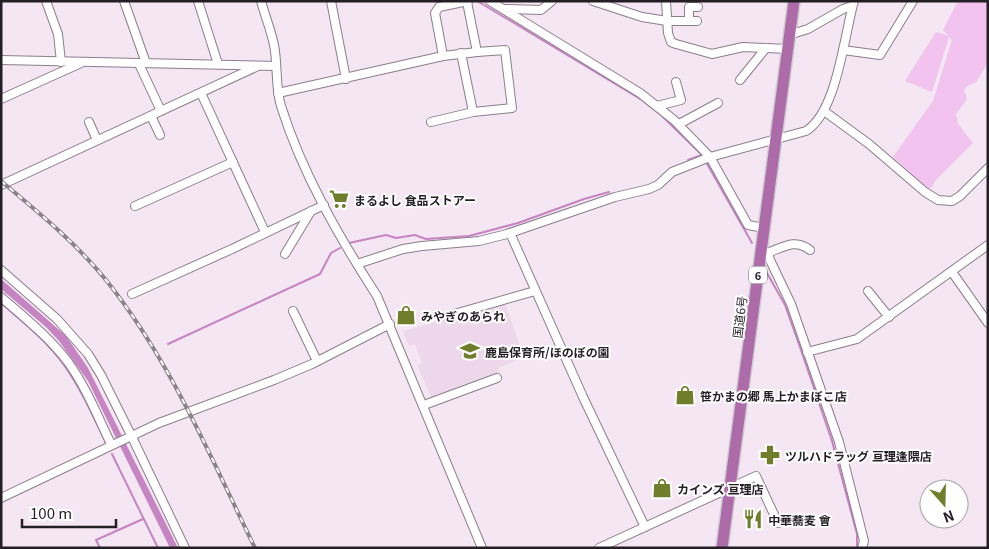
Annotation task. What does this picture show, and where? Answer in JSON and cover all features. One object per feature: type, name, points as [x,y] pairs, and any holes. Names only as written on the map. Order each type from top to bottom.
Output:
[{"type":"highway","name":"国道6号","points":[[722,548],[765,254],[764,228],[794,1]]},
{"type":"street","points":[[46,1],[58,34],[61,62]]},
{"type":"street","points":[[124,1],[142,63],[161,111]]},
{"type":"street","points":[[198,1],[218,64]]},
{"type":"street","points":[[261,1],[274,45],[278,93],[290,130],[324,205],[377,296],[390,324],[482,548]]},
{"type":"street","points":[[331,1],[346,79]]},
{"type":"street","points":[[490,1],[640,93],[657,106],[678,124],[710,157],[748,225],[764,228]]},
{"type":"street","points":[[503,9],[541,10],[552,1]]},
{"type":"street","points":[[593,1],[642,17],[666,21],[693,21],[689,7],[698,7]]},
{"type":"street","points":[[666,1],[666,21],[671,42],[712,54],[743,46],[787,49]]},
{"type":"street","points":[[843,50],[880,55],[913,1]]},
{"type":"street","points":[[443,56],[435,13],[438,4],[468,2],[477,52]]},
{"type":"street","points":[[789,35],[808,29],[853,4]]},
{"type":"street","points":[[357,264],[404,249],[478,241],[510,234],[615,197],[650,189],[658,185],[672,172],[710,157],[806,131],[814,126],[824,111],[843,50],[853,4]]},
{"type":"street","points":[[740,80],[766,48]]},
{"type":"street","points":[[278,93],[443,56],[506,50],[512,108],[473,112],[431,122]]},
{"type":"street","points":[[461,53],[473,112]]},
{"type":"street","points":[[1,60],[276,66]]},
{"type":"street","points":[[1,99],[83,62]]},
{"type":"street","points":[[1,185],[258,66]]},
{"type":"street","points":[[657,106],[681,100],[676,82]]},
{"type":"street","points":[[201,92],[265,232]]},
{"type":"street","points":[[678,124],[718,103]]},
{"type":"street","points":[[824,111],[869,144],[925,192],[938,200],[952,201],[960,196],[987,169]]},
{"type":"street","points":[[151,116],[160,135]]},
{"type":"street","points":[[89,122],[98,140]]},
{"type":"street","points":[[135,206],[233,162]]},
{"type":"street","points":[[132,294],[324,205]]},
{"type":"street","points":[[285,254],[311,210]]},
{"type":"street","points":[[510,234],[583,397],[645,527]]},
{"type":"street","points":[[810,250],[803,244],[795,243],[765,254],[770,260],[791,304],[839,442],[864,541],[862,548]]},
{"type":"street","points":[[807,352],[857,339],[988,245]]},
{"type":"street","points":[[1,270],[57,319],[88,354],[101,375],[185,548]]},
{"type":"street","points":[[952,272],[988,323]]},
{"type":"street","points":[[447,316],[535,290]]},
{"type":"street","points":[[868,291],[889,317]]},
{"type":"street","points":[[1,297],[37,328],[68,362],[86,391],[112,444]]},
{"type":"street","points":[[293,311],[317,361]]},
{"type":"street","points":[[1,498],[159,422],[274,380],[317,361],[390,324]]},
{"type":"street","points":[[424,405],[497,378]]},
{"type":"street","points":[[599,548],[756,476],[778,523]]},
{"type":"shaded area","points":[[958,1],[988,1],[988,63],[976,82],[966,87],[964,91],[967,99],[956,114],[958,124],[973,143],[928,189],[893,157],[933,101],[952,40],[949,37],[932,92],[905,81],[936,32],[949,36],[943,30]]},
{"type":"shaded area","points":[[1,279],[66,336],[88,368],[178,548],[170,548],[88,381],[59,341],[46,327],[1,289]]},
{"type":"shaded area","name":"鹿島保育所/ほのぼの園","points":[[505,303],[524,357],[498,368],[501,374],[432,399],[417,365],[422,363],[415,344],[409,346],[403,331]]},
{"type":"waterway","points":[[479,2],[642,100],[661,115],[703,156]]},
{"type":"waterway","points":[[688,160],[702,155]]},
{"type":"waterway","points":[[706,162],[752,243]]},
{"type":"waterway","points":[[349,243],[386,235],[396,238],[415,235],[426,239],[469,236],[518,223],[609,192]]},
{"type":"waterway","points":[[168,344],[320,274],[331,253],[340,248]]},
{"type":"waterway","points":[[767,273],[785,305],[832,441],[857,534],[857,548]]},
{"type":"waterway","points":[[1,303],[42,340],[64,365],[81,393],[106,443]]},
{"type":"waterway","points":[[112,454],[158,548]]},
{"type":"waterway","points":[[100,548],[96,540],[143,519]]},
{"type":"railway","points":[[1,181],[82,253],[106,280],[129,311],[150,343],[188,410],[255,548]]},
{"type":"place","name":"まるよし 食品ストアー","points":[[339,199]]},
{"type":"place","name":"みやぎのあられ","points":[[406,315]]},
{"type":"place","name":"鹿島保育所/ほのぼの園","points":[[470,351]]},
{"type":"place","name":"笹かまの郷 馬上かまぼこ店","points":[[685,395]]},
{"type":"place","name":"ツルハドラッグ 亘理逢隈店","points":[[770,455]]},
{"type":"place","name":"カインズ 亘理店","points":[[662,488]]},
{"type":"place","name":"中華蕎麦 會","points":[[753,519]]}]
